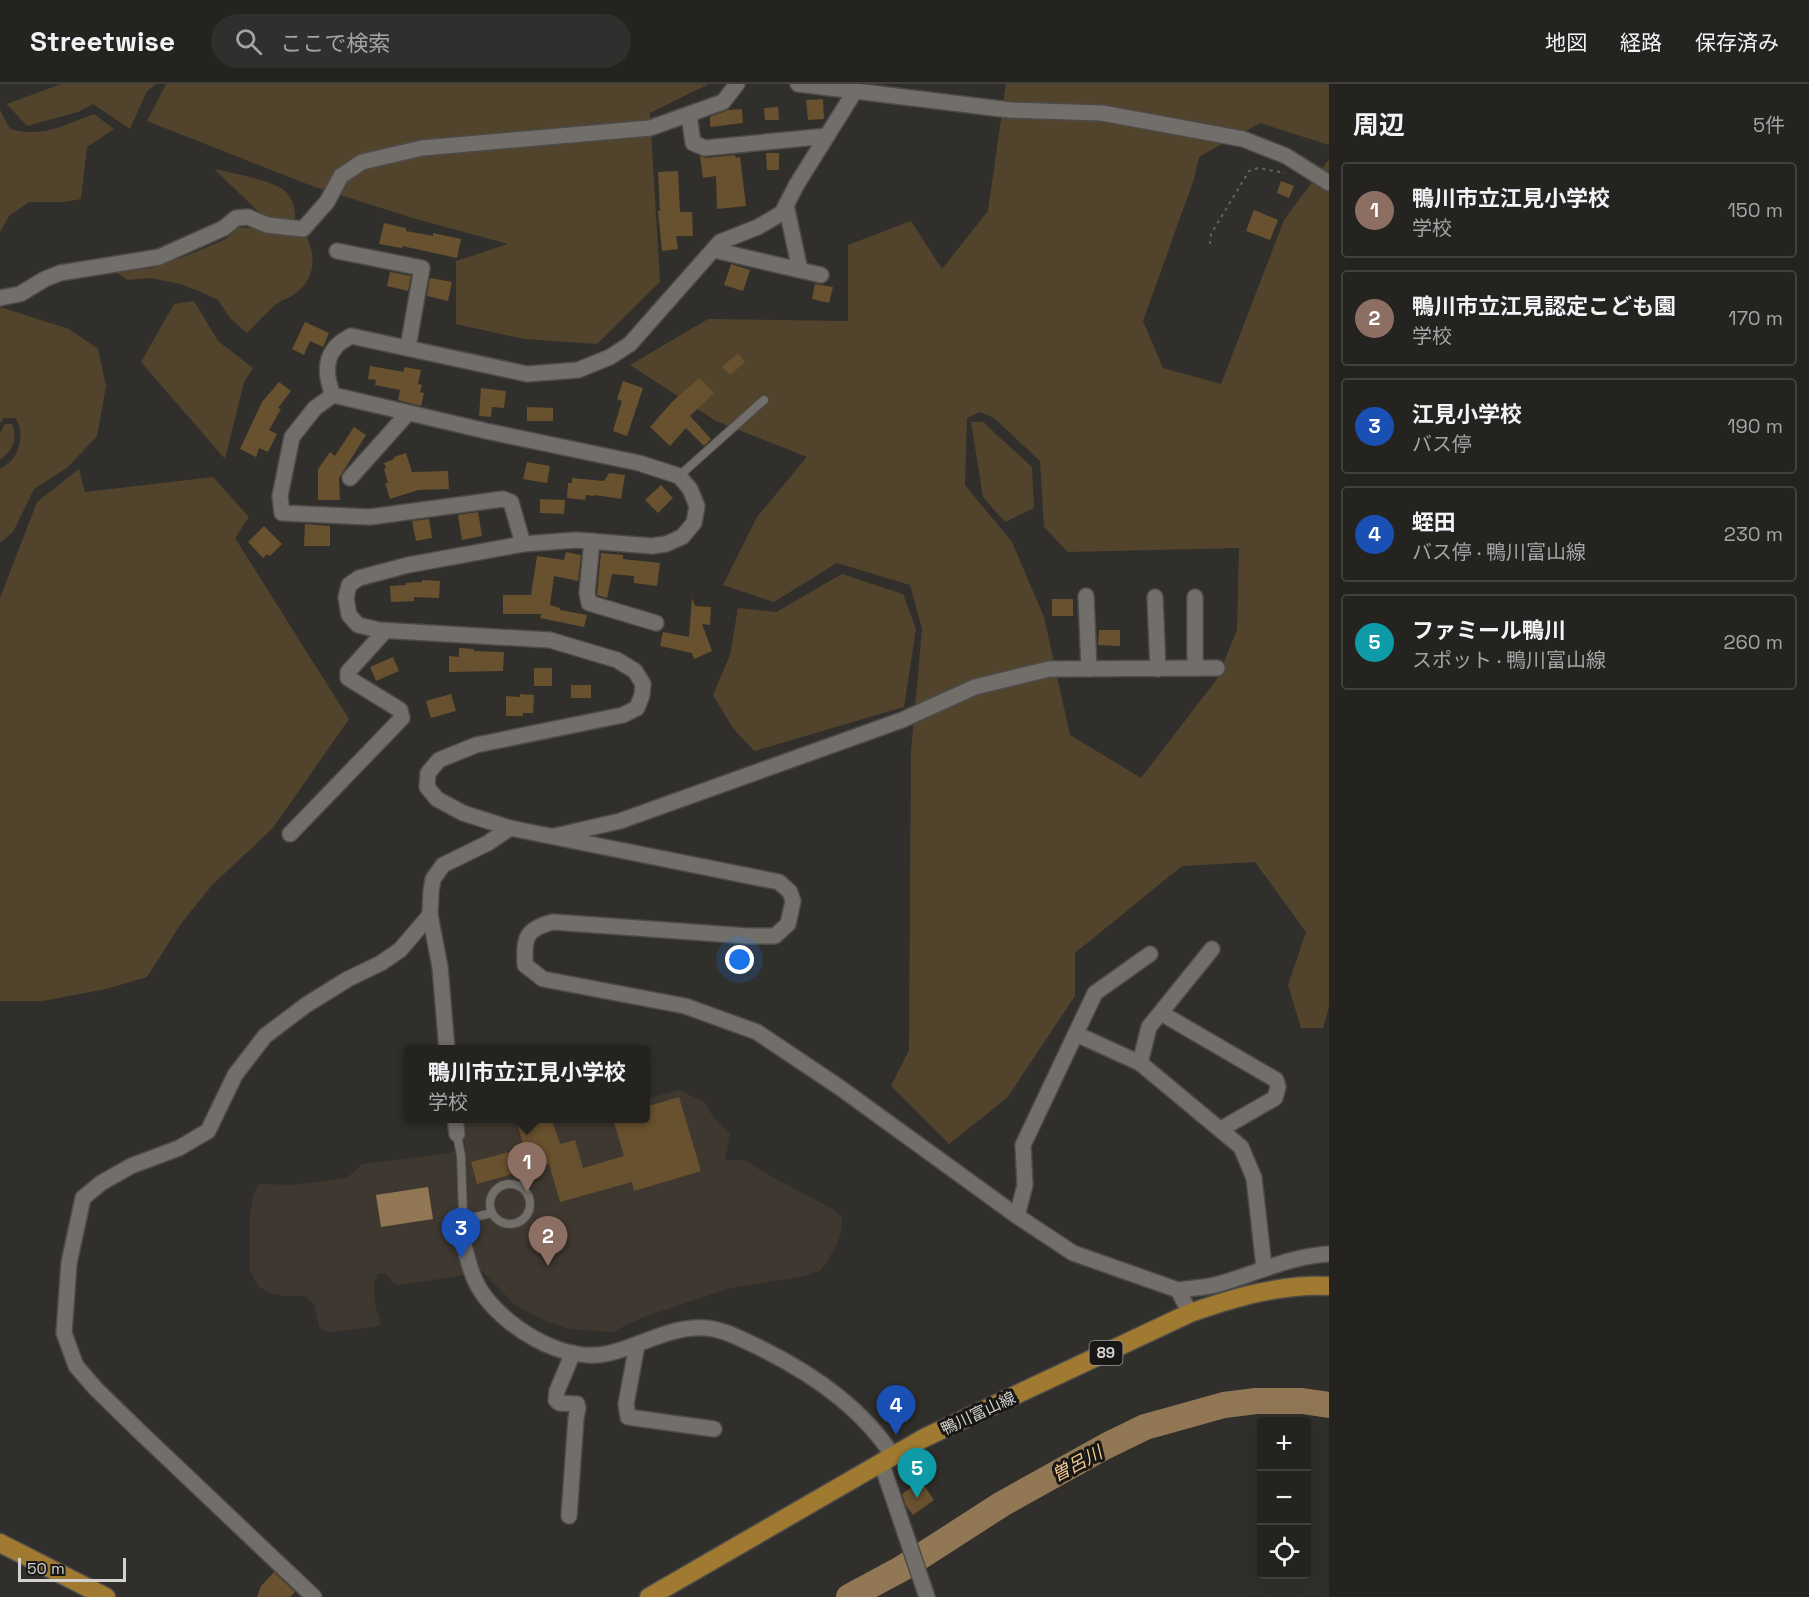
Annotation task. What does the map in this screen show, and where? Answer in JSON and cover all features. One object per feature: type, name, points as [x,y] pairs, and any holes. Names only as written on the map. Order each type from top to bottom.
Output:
[{"type":"main road","name":"鴨川富山線","points":[[649,1597],[934,1433],[1190,1313],[1227,1300],[1268,1290],[1292,1286],[1329,1286]]},
{"type":"main road","points":[[0,1544],[106,1597]]},
{"type":"street","points":[[0,298],[20,294],[60,273],[159,257],[224,228],[236,218],[248,217],[267,225],[303,229],[327,202],[340,176],[362,162],[422,148],[650,128],[723,102],[737,84]]},
{"type":"street","points":[[798,84],[1010,110],[1102,113],[1243,139],[1286,156],[1329,183]]},
{"type":"street","points":[[333,395],[327,381],[328,361],[335,347],[351,336],[527,374],[578,370],[610,357],[630,344],[720,242],[758,227],[782,213],[855,91]]},
{"type":"street","points":[[689,115],[693,143],[705,148],[827,136]]},
{"type":"street","points":[[786,205],[800,270]]},
{"type":"street","points":[[714,249],[821,275]]},
{"type":"street","points":[[337,251],[422,268],[408,347]]},
{"type":"street","points":[[523,544],[511,502],[503,499],[370,517],[282,513],[280,496],[292,437],[315,408],[333,395],[639,463],[679,476],[690,489],[697,506],[693,523],[682,537],[666,544],[651,546],[576,540],[523,544],[408,566],[359,578],[349,585],[346,598],[349,615],[358,626],[385,631],[550,640],[617,660],[635,671],[643,684],[637,708],[623,715],[476,745],[439,760],[428,773],[427,787],[437,799],[463,813],[510,828],[779,882],[790,891],[793,901],[788,924],[775,936],[553,922],[538,926],[528,934],[525,946],[525,965],[543,979],[686,1006],[757,1032],[839,1087],[1017,1216],[1074,1253],[1178,1290],[1214,1285],[1264,1267],[1329,1254]]},
{"type":"street","points":[[350,478],[408,413]]},
{"type":"street","points":[[592,541],[587,593],[589,603],[656,623]]},
{"type":"street","points":[[1086,596],[1089,669]]},
{"type":"street","points":[[1155,597],[1158,669]]},
{"type":"street","points":[[1195,597],[1195,668]]},
{"type":"street","points":[[290,834],[402,718],[400,710],[348,678],[348,672],[385,631]]},
{"type":"street","points":[[549,837],[620,821],[902,720],[975,687],[1049,669],[1217,668]]},
{"type":"street","points":[[447,1045],[440,967],[430,915],[434,879],[444,865],[488,843],[510,828]]},
{"type":"street","points":[[314,1597],[147,1439],[76,1366],[64,1333],[69,1263],[83,1198],[101,1182],[131,1166],[179,1148],[208,1131],[235,1075],[265,1036],[306,1005],[400,950],[430,915]]},
{"type":"street","points":[[1140,1063],[1149,1027],[1212,949]]},
{"type":"street","points":[[1017,1216],[1025,1185],[1023,1145],[1095,993],[1150,954]]},
{"type":"street","points":[[1161,1013],[1276,1080],[1278,1087],[1275,1098],[1221,1130]]},
{"type":"street","points":[[1076,1034],[1140,1063],[1242,1147],[1254,1178],[1264,1267]]},
{"type":"street","points":[[464,1245],[470,1270],[476,1282],[503,1317],[530,1335],[573,1353],[596,1356],[637,1345],[684,1328],[708,1328],[735,1336],[781,1359],[839,1398],[874,1431],[887,1459],[910,1549],[927,1597]]},
{"type":"street","points":[[1178,1290],[1190,1313]]},
{"type":"street","points":[[637,1345],[627,1397],[628,1417],[714,1429]]},
{"type":"street","points":[[569,1516],[578,1408],[577,1404],[559,1403],[556,1400],[557,1391],[573,1353]]},
{"type":"lane","points":[[679,476],[764,400]]},
{"type":"lane","points":[[456,1126],[461,1156],[464,1245]]},
{"type":"lane","points":[[501,1185],[517,1185],[529,1196],[529,1211],[519,1222],[504,1223],[492,1214],[490,1197],[501,1185]]},
{"type":"lane","points":[[463,1220],[492,1214]]},
{"type":"path","points":[[1210,244],[1211,234],[1249,171],[1258,168],[1286,174],[1298,172],[1302,166]]},
{"type":"shaded area","points":[[61,84],[156,84],[147,91],[130,129],[93,104],[78,112],[27,126],[7,104]]},
{"type":"shaded area","points":[[166,84],[709,84],[650,113],[660,282],[597,344],[524,339],[456,324],[456,261],[508,244],[416,219],[312,186],[147,121]]},
{"type":"shaded area","points":[[1006,84],[1329,84],[1329,145],[1260,123],[1199,157],[1194,179],[1143,321],[1163,368],[1221,384],[1284,220],[1329,159],[1329,1007],[1323,1028],[1301,1028],[1288,985],[1306,932],[1255,862],[1182,866],[1075,953],[1075,996],[1007,1098],[949,1144],[891,1086],[909,1050],[911,752],[922,629],[910,585],[837,563],[774,602],[723,585],[757,517],[807,457],[716,421],[630,365],[708,319],[848,321],[848,245],[911,221],[942,269],[988,211]],"holes":[[[980,412],[994,418],[1040,461],[1044,527],[1068,552],[1239,548],[1237,630],[1217,679],[1141,778],[1070,735],[1044,617],[1012,542],[965,485],[967,418]]]},
{"type":"shaded area","points":[[0,110],[10,129],[22,131],[53,129],[94,114],[114,129],[87,147],[81,199],[65,202],[29,202],[9,216],[0,232]]},
{"type":"shaded area","points":[[214,169],[252,178],[280,188],[292,201],[295,218],[282,222],[263,216]]},
{"type":"shaded area","points":[[239,227],[306,235],[312,259],[310,274],[302,288],[274,306],[247,333],[230,318],[218,300],[201,292],[180,284],[150,278],[127,280],[116,272],[152,268],[191,254],[226,239]]},
{"type":"shaded area","points":[[194,301],[218,341],[253,368],[244,382],[225,459],[141,362],[174,304]]},
{"type":"shaded area","points":[[0,307],[69,329],[98,349],[106,386],[97,436],[68,467],[34,489],[13,532],[0,543],[0,469],[15,455],[19,444],[20,428],[15,418],[4,418],[0,423]]},
{"type":"shaded area","points":[[971,422],[983,422],[1032,467],[1034,508],[1005,522],[983,497]]},
{"type":"shaded area","points":[[5,424],[12,424],[14,440],[11,448],[0,460],[0,433]]},
{"type":"shaded area","points":[[79,469],[85,492],[213,477],[249,517],[235,538],[349,719],[273,828],[212,885],[180,925],[147,977],[106,989],[43,1001],[0,1001],[0,598],[37,502]]},
{"type":"shaded area","points":[[842,574],[903,594],[916,629],[904,707],[754,751],[733,728],[713,695],[730,655],[738,608],[776,612]]},
{"type":"shaded area","points":[[679,1090],[704,1102],[712,1115],[730,1134],[725,1160],[746,1160],[763,1172],[834,1210],[842,1217],[841,1233],[835,1248],[821,1270],[805,1276],[730,1288],[644,1317],[612,1332],[568,1329],[543,1320],[515,1305],[476,1265],[471,1245],[455,1248],[463,1274],[459,1276],[400,1285],[392,1282],[386,1273],[378,1274],[374,1284],[375,1304],[381,1325],[375,1327],[332,1332],[323,1330],[319,1327],[314,1304],[304,1296],[270,1293],[259,1287],[250,1271],[250,1214],[258,1184],[291,1185],[347,1178],[362,1164],[450,1153],[465,1147],[463,1123],[650,1123],[650,1095],[651,1098]]},
{"type":"shaded area","points":[[428,1187],[433,1219],[381,1227],[376,1195]]},
{"type":"building","points":[[823,99],[824,119],[808,120],[806,100]]},
{"type":"building","points":[[778,107],[779,120],[765,120],[764,108]]},
{"type":"building","points":[[742,109],[743,123],[710,127],[710,117],[728,110]]},
{"type":"building","points":[[766,153],[779,153],[779,170],[767,170]]},
{"type":"building","points":[[735,155],[736,158],[740,157],[746,206],[717,209],[716,176],[703,178],[700,156],[706,158]]},
{"type":"building","points":[[678,171],[680,212],[692,212],[693,236],[676,236],[678,249],[662,251],[658,211],[660,211],[658,172]]},
{"type":"building","points":[[1281,181],[1294,186],[1289,198],[1277,193]]},
{"type":"building","points":[[1254,210],[1278,220],[1270,240],[1246,231]]},
{"type":"building","points":[[384,223],[406,228],[406,231],[433,236],[433,233],[461,239],[457,258],[402,246],[402,248],[379,244]]},
{"type":"building","points":[[731,264],[750,270],[743,291],[724,285]]},
{"type":"building","points":[[390,272],[411,276],[408,291],[387,286]]},
{"type":"building","points":[[430,278],[452,282],[448,301],[427,296]]},
{"type":"building","points":[[815,284],[833,287],[829,303],[812,299]]},
{"type":"building","points":[[305,322],[329,333],[323,347],[310,341],[304,355],[292,349]]},
{"type":"building","points":[[738,353],[745,362],[730,375],[722,367]]},
{"type":"building","points":[[370,366],[404,372],[404,367],[421,370],[418,384],[422,385],[420,392],[424,393],[421,406],[398,400],[400,390],[375,385],[376,380],[368,379]]},
{"type":"building","points":[[699,378],[714,393],[690,416],[711,439],[704,446],[686,428],[670,446],[650,427],[672,402]]},
{"type":"building","points":[[623,381],[643,388],[627,436],[613,431],[622,401],[617,399]]},
{"type":"building","points":[[279,382],[291,391],[278,408],[281,409],[269,430],[277,434],[268,452],[259,448],[256,457],[240,449],[262,402]]},
{"type":"building","points":[[481,388],[506,391],[504,408],[492,407],[491,417],[479,416]]},
{"type":"building","points":[[527,407],[553,408],[553,421],[527,421]]},
{"type":"building","points":[[354,427],[366,435],[339,478],[340,500],[318,500],[318,469],[330,452],[335,456]]},
{"type":"building","points":[[406,453],[412,472],[448,471],[449,489],[418,490],[390,499],[385,483],[388,483],[384,463]]},
{"type":"building","points":[[527,462],[550,466],[547,483],[523,479]]},
{"type":"building","points":[[609,473],[625,475],[621,499],[595,495],[586,495],[585,500],[567,498],[568,483],[572,483],[572,478],[604,481]]},
{"type":"building","points":[[661,485],[673,498],[658,513],[645,500]]},
{"type":"building","points":[[540,499],[565,500],[564,514],[540,513]]},
{"type":"building","points":[[478,512],[482,536],[462,540],[458,515]]},
{"type":"building","points":[[429,519],[432,538],[416,541],[412,521]]},
{"type":"building","points":[[305,524],[330,526],[330,546],[304,546]]},
{"type":"building","points":[[264,526],[282,544],[270,556],[267,554],[263,558],[248,542]]},
{"type":"building","points":[[566,552],[581,555],[578,581],[554,576],[550,605],[560,610],[587,615],[584,627],[540,618],[541,614],[503,614],[503,595],[531,595],[537,556],[564,560]]},
{"type":"building","points":[[601,553],[623,555],[623,559],[660,563],[657,586],[634,583],[634,576],[612,574],[607,598],[597,595]]},
{"type":"building","points":[[422,580],[440,581],[439,598],[414,597],[414,601],[391,602],[390,586],[422,582]]},
{"type":"building","points":[[692,598],[695,606],[711,607],[710,625],[702,624],[712,651],[694,659],[692,653],[660,646],[663,632],[689,637]]},
{"type":"building","points":[[1052,599],[1073,599],[1073,616],[1052,616]]},
{"type":"building","points":[[1099,630],[1120,630],[1120,646],[1098,645]]},
{"type":"building","points":[[459,648],[504,652],[503,671],[449,672],[449,656],[459,657]]},
{"type":"building","points":[[393,657],[399,671],[376,681],[370,667]]},
{"type":"building","points":[[534,668],[552,668],[552,686],[534,686]]},
{"type":"building","points":[[571,685],[591,685],[591,698],[571,698]]},
{"type":"building","points":[[451,694],[456,711],[431,718],[426,701]]},
{"type":"building","points":[[520,694],[534,695],[533,713],[523,713],[523,716],[506,716],[506,696],[520,697]]},
{"type":"building","points":[[679,1097],[701,1171],[634,1191],[632,1182],[560,1202],[549,1164],[477,1184],[471,1162],[524,1148],[517,1123],[553,1123],[560,1144],[575,1140],[583,1168],[624,1156],[614,1123],[650,1123],[650,1106]]},
{"type":"building","points":[[921,1481],[934,1500],[913,1515],[906,1506],[902,1494]]},
{"type":"building","points":[[274,1572],[295,1592],[290,1597],[257,1597],[261,1586]]},
{"type":"waterway","name":"曽呂川","points":[[849,1597],[901,1569],[1002,1504],[1145,1427],[1224,1405],[1256,1401],[1302,1401],[1329,1405]]},
{"type":"place","name":"鴨川市立江見小学校","points":[[527,1192]]},
{"type":"place","name":"江見小学校","points":[[461,1258]]},
{"type":"place","name":"鴨川市立江見認定こども園","points":[[548,1266]]},
{"type":"place","name":"蛭田","points":[[896,1435]]},
{"type":"place","name":"ファミール鴨川","points":[[917,1498]]}]
